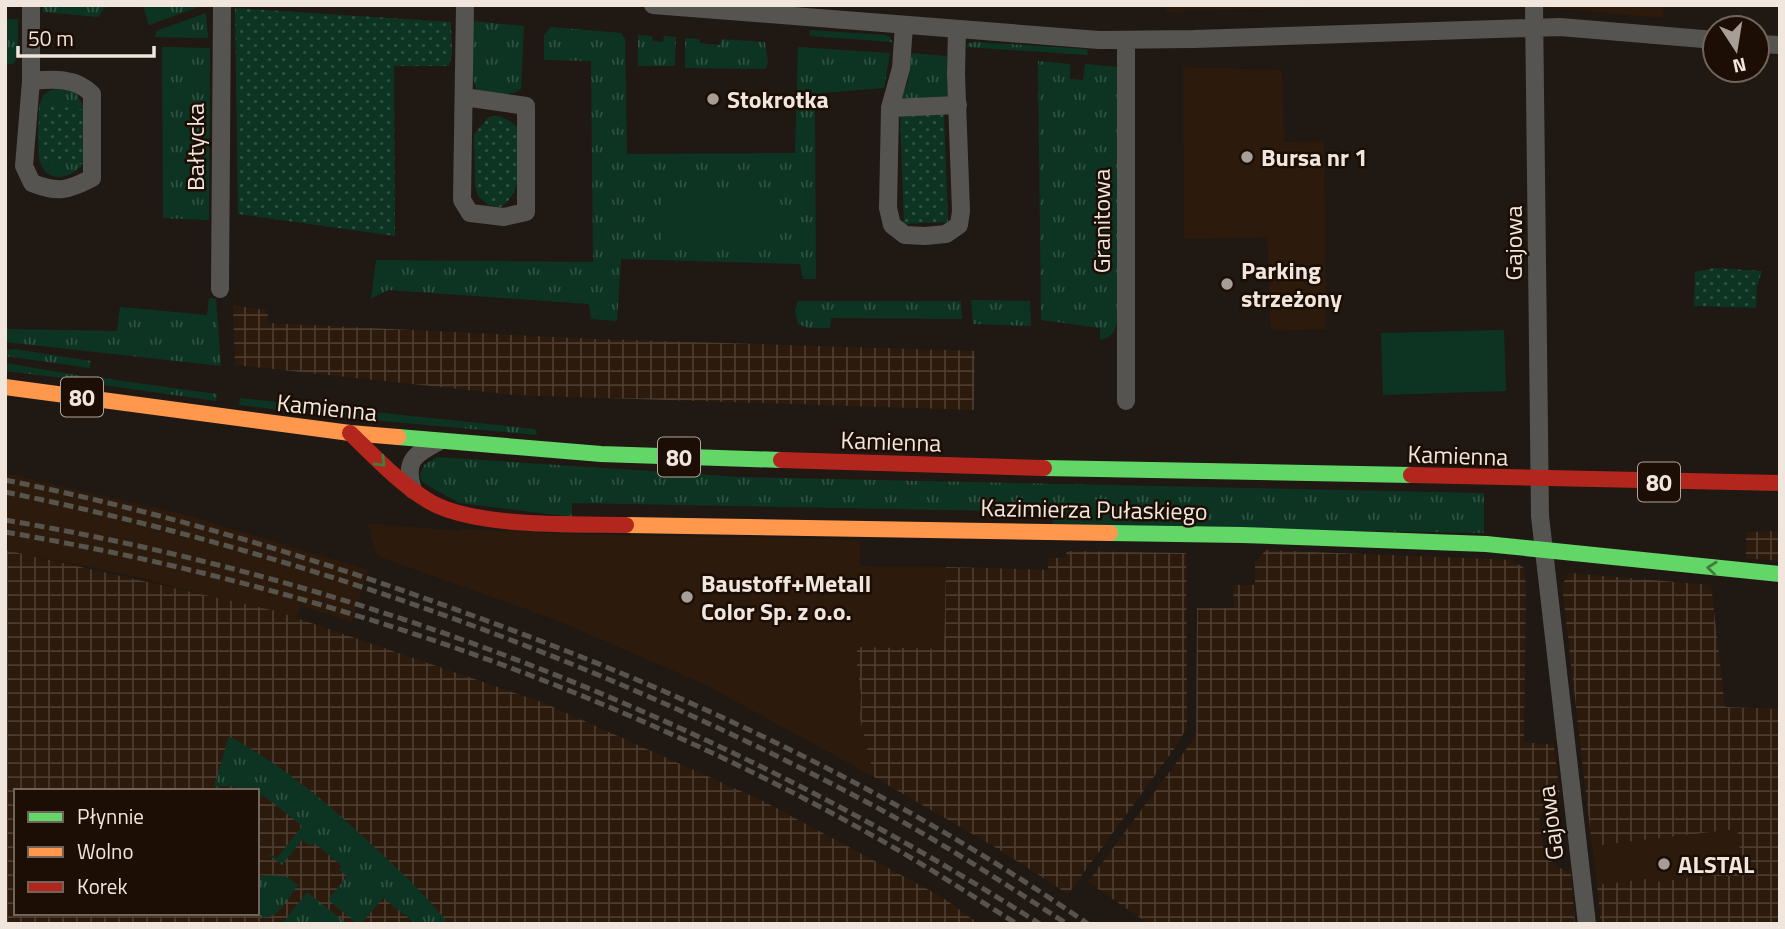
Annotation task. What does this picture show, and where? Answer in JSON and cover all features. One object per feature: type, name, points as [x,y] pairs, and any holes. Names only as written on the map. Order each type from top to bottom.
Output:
[{"type":"main road","name":"Kamienna","points":[[5,387],[350,433],[601,454],[878,464],[1780,483]]},
{"type":"main road","name":"Kazimierza Pułaskiego","points":[[350,433],[413,490],[445,509],[532,523],[1242,535],[1486,544],[1780,575]]},
{"type":"street","points":[[31,5],[31,81],[24,166],[32,183],[59,191],[73,188],[92,178],[92,94],[83,85],[59,79],[31,81]]},
{"type":"street","name":"Bałtycka","points":[[220,289],[222,5]]},
{"type":"street","points":[[464,97],[526,106],[526,212],[504,217],[470,213],[462,200],[465,5]]},
{"type":"street","points":[[653,5],[1126,40],[1560,27],[1701,39]]},
{"type":"street","name":"Gajowa","points":[[1534,5],[1538,480],[1543,549],[1587,924]]},
{"type":"street","points":[[904,25],[901,68],[890,108],[888,208],[892,225],[905,235],[947,234],[959,225],[961,211],[957,29]]},
{"type":"street","name":"Granitowa","points":[[1126,40],[1126,401]]},
{"type":"street","points":[[890,108],[958,105]]},
{"type":"street","points":[[413,490],[408,471],[410,463],[424,450],[439,442]]},
{"type":"shaded area","points":[[1166,5],[1385,5],[1166,12]]},
{"type":"shaded area","points":[[1551,5],[1664,5],[1663,18],[1554,8]]},
{"type":"shaded area","points":[[1183,67],[1282,70],[1284,142],[1324,141],[1326,329],[1271,331],[1267,237],[1184,239]]},
{"type":"shaded area","points":[[233,305],[268,311],[267,323],[595,339],[975,351],[974,410],[514,395],[235,365]]},
{"type":"shaded area","points":[[5,473],[190,516],[368,570],[352,622],[301,606],[295,618],[129,575],[5,550]]},
{"type":"shaded area","points":[[367,523],[460,531],[860,540],[860,566],[946,567],[944,649],[860,647],[860,719],[874,777],[706,685],[556,620],[377,556]]},
{"type":"shaded area","points":[[1780,531],[1780,561],[1746,558],[1746,532]]},
{"type":"shaded area","points":[[5,550],[276,611],[544,703],[763,801],[942,897],[979,924],[5,924]]},
{"type":"shaded area","points":[[1266,550],[1512,560],[1524,568],[1524,742],[1554,745],[1560,795],[1539,815],[1544,853],[1557,867],[1571,872],[1575,924],[1149,924],[1088,882],[1196,736],[1197,608],[1234,608],[1233,585],[1255,585],[1255,562]]},
{"type":"shaded area","points":[[1067,551],[1186,553],[1187,727],[1177,745],[1068,894],[1000,850],[874,777],[860,719],[861,695],[857,665],[857,650],[860,647],[944,649],[946,567],[1048,570],[1048,558],[1065,558]]},
{"type":"shaded area","points":[[1569,573],[1711,585],[1725,707],[1780,709],[1780,924],[1601,924],[1597,885],[1654,878],[1655,882],[1743,872],[1737,829],[1592,846],[1562,585]]},
{"type":"shaded area","points":[[1737,829],[1743,873],[1655,882],[1654,878],[1597,885],[1592,846]]},
{"type":"green space","points":[[43,5],[107,5],[98,17],[43,12]]},
{"type":"green space","points":[[204,5],[149,25],[143,6],[120,6]]},
{"type":"green space","points":[[235,8],[451,22],[452,54],[449,66],[394,66],[395,236],[238,214]]},
{"type":"green space","points":[[206,13],[208,38],[155,37],[156,31]]},
{"type":"green space","points":[[5,19],[18,19],[18,56],[13,64],[5,64]]},
{"type":"green space","points":[[471,21],[524,26],[521,89],[505,95],[477,91],[471,72]]},
{"type":"green space","points":[[551,27],[621,33],[625,39],[627,154],[795,153],[798,47],[890,53],[884,88],[821,93],[815,103],[816,279],[803,279],[800,264],[621,259],[617,321],[591,319],[589,304],[388,290],[371,299],[376,260],[593,262],[591,61],[544,60],[544,35]]},
{"type":"green space","points":[[810,30],[885,35],[893,42],[810,36]]},
{"type":"green space","points":[[638,35],[652,36],[653,41],[663,42],[664,36],[676,37],[675,66],[638,66]]},
{"type":"green space","points":[[685,38],[720,45],[722,39],[765,42],[768,62],[766,69],[685,68]]},
{"type":"green space","points":[[975,42],[1087,49],[1088,55],[966,47]]},
{"type":"green space","points":[[162,47],[210,48],[209,220],[163,218]]},
{"type":"green space","points":[[910,53],[947,56],[948,99],[901,98],[908,82]]},
{"type":"green space","points":[[1038,61],[1070,64],[1070,79],[1083,80],[1085,64],[1119,67],[1117,323],[1112,334],[1100,340],[1100,328],[1041,320]]},
{"type":"green space","points":[[55,89],[76,93],[86,110],[83,164],[73,173],[61,177],[55,177],[45,171],[39,152],[40,103],[44,94]]},
{"type":"green space","points":[[39,104],[86,110],[83,164],[40,163]]},
{"type":"green space","points":[[944,114],[948,222],[904,224],[900,115]]},
{"type":"green space","points":[[499,116],[519,129],[517,182],[509,200],[501,207],[488,205],[478,196],[475,186],[474,135],[488,117]]},
{"type":"green space","points":[[662,190],[776,193],[775,248],[661,245]]},
{"type":"green space","points":[[1714,268],[1762,271],[1757,286],[1756,308],[1694,306],[1695,272]]},
{"type":"green space","points":[[209,298],[216,299],[221,366],[5,342],[5,329],[117,331],[120,307],[207,315]]},
{"type":"green space","points":[[971,300],[1030,301],[1031,326],[973,324]]},
{"type":"green space","points":[[798,301],[961,301],[962,319],[831,318],[830,328],[808,328],[798,324],[795,310]]},
{"type":"green space","points":[[1504,330],[1506,391],[1383,395],[1381,333]]},
{"type":"green space","points":[[15,349],[91,361],[90,368],[5,356],[5,350]]},
{"type":"green space","points":[[5,363],[88,377],[88,381],[5,371]]},
{"type":"green space","points":[[101,378],[217,394],[216,401],[103,385],[99,382]]},
{"type":"green space","points":[[240,398],[535,429],[537,435],[239,405]]},
{"type":"green space","points":[[437,457],[741,477],[1484,493],[1484,533],[1053,526],[1052,512],[572,503],[572,517],[459,503],[422,482],[420,474],[424,465]]},
{"type":"green space","points":[[229,736],[285,772],[337,813],[411,882],[449,924],[416,924],[383,898],[361,924],[357,924],[328,900],[347,876],[339,870],[342,866],[314,843],[310,846],[302,840],[282,865],[269,855],[277,858],[302,826],[263,795],[259,798],[259,789],[214,787]]},
{"type":"green space","points":[[259,875],[285,876],[298,885],[279,911],[268,917],[258,915]]},
{"type":"green space","points":[[307,892],[347,924],[282,924]]},
{"type":"railway","points":[[5,480],[124,507],[241,538],[356,575],[552,645],[711,712],[866,789],[942,831],[1088,924]]},
{"type":"railway","points":[[5,492],[119,517],[345,581],[567,662],[675,708],[781,758],[885,812],[1067,924]]},
{"type":"railway","points":[[5,520],[142,547],[278,581],[412,622],[543,670],[671,724],[797,785],[920,851],[1040,924]]},
{"type":"railway","points":[[5,532],[232,580],[454,647],[563,688],[670,733],[775,783],[895,848],[1017,924]]},
{"type":"traffic: fast","points":[[398,437],[601,454],[781,460]]},
{"type":"traffic: fast","points":[[1044,468],[1411,475]]},
{"type":"traffic: fast","points":[[1110,533],[1486,544],[1780,574]]},
{"type":"traffic: slow","points":[[5,387],[398,437]]},
{"type":"traffic: slow","points":[[626,525],[1110,533]]},
{"type":"traffic: jam","points":[[350,433],[406,485],[446,509],[469,516],[523,523],[626,525]]},
{"type":"traffic: jam","points":[[781,460],[1044,468]]},
{"type":"traffic: jam","points":[[1411,475],[1780,483]]},
{"type":"place","name":"Stokrotka","points":[[713,99]]},
{"type":"place","name":"Bursa nr 1","points":[[1247,157]]},
{"type":"place","name":"Parking strzeżony","points":[[1227,284]]},
{"type":"place","name":"Baustoff+Metall Color Sp. z o.o.","points":[[687,597]]},
{"type":"place","name":"ALSTAL","points":[[1664,864]]}]
